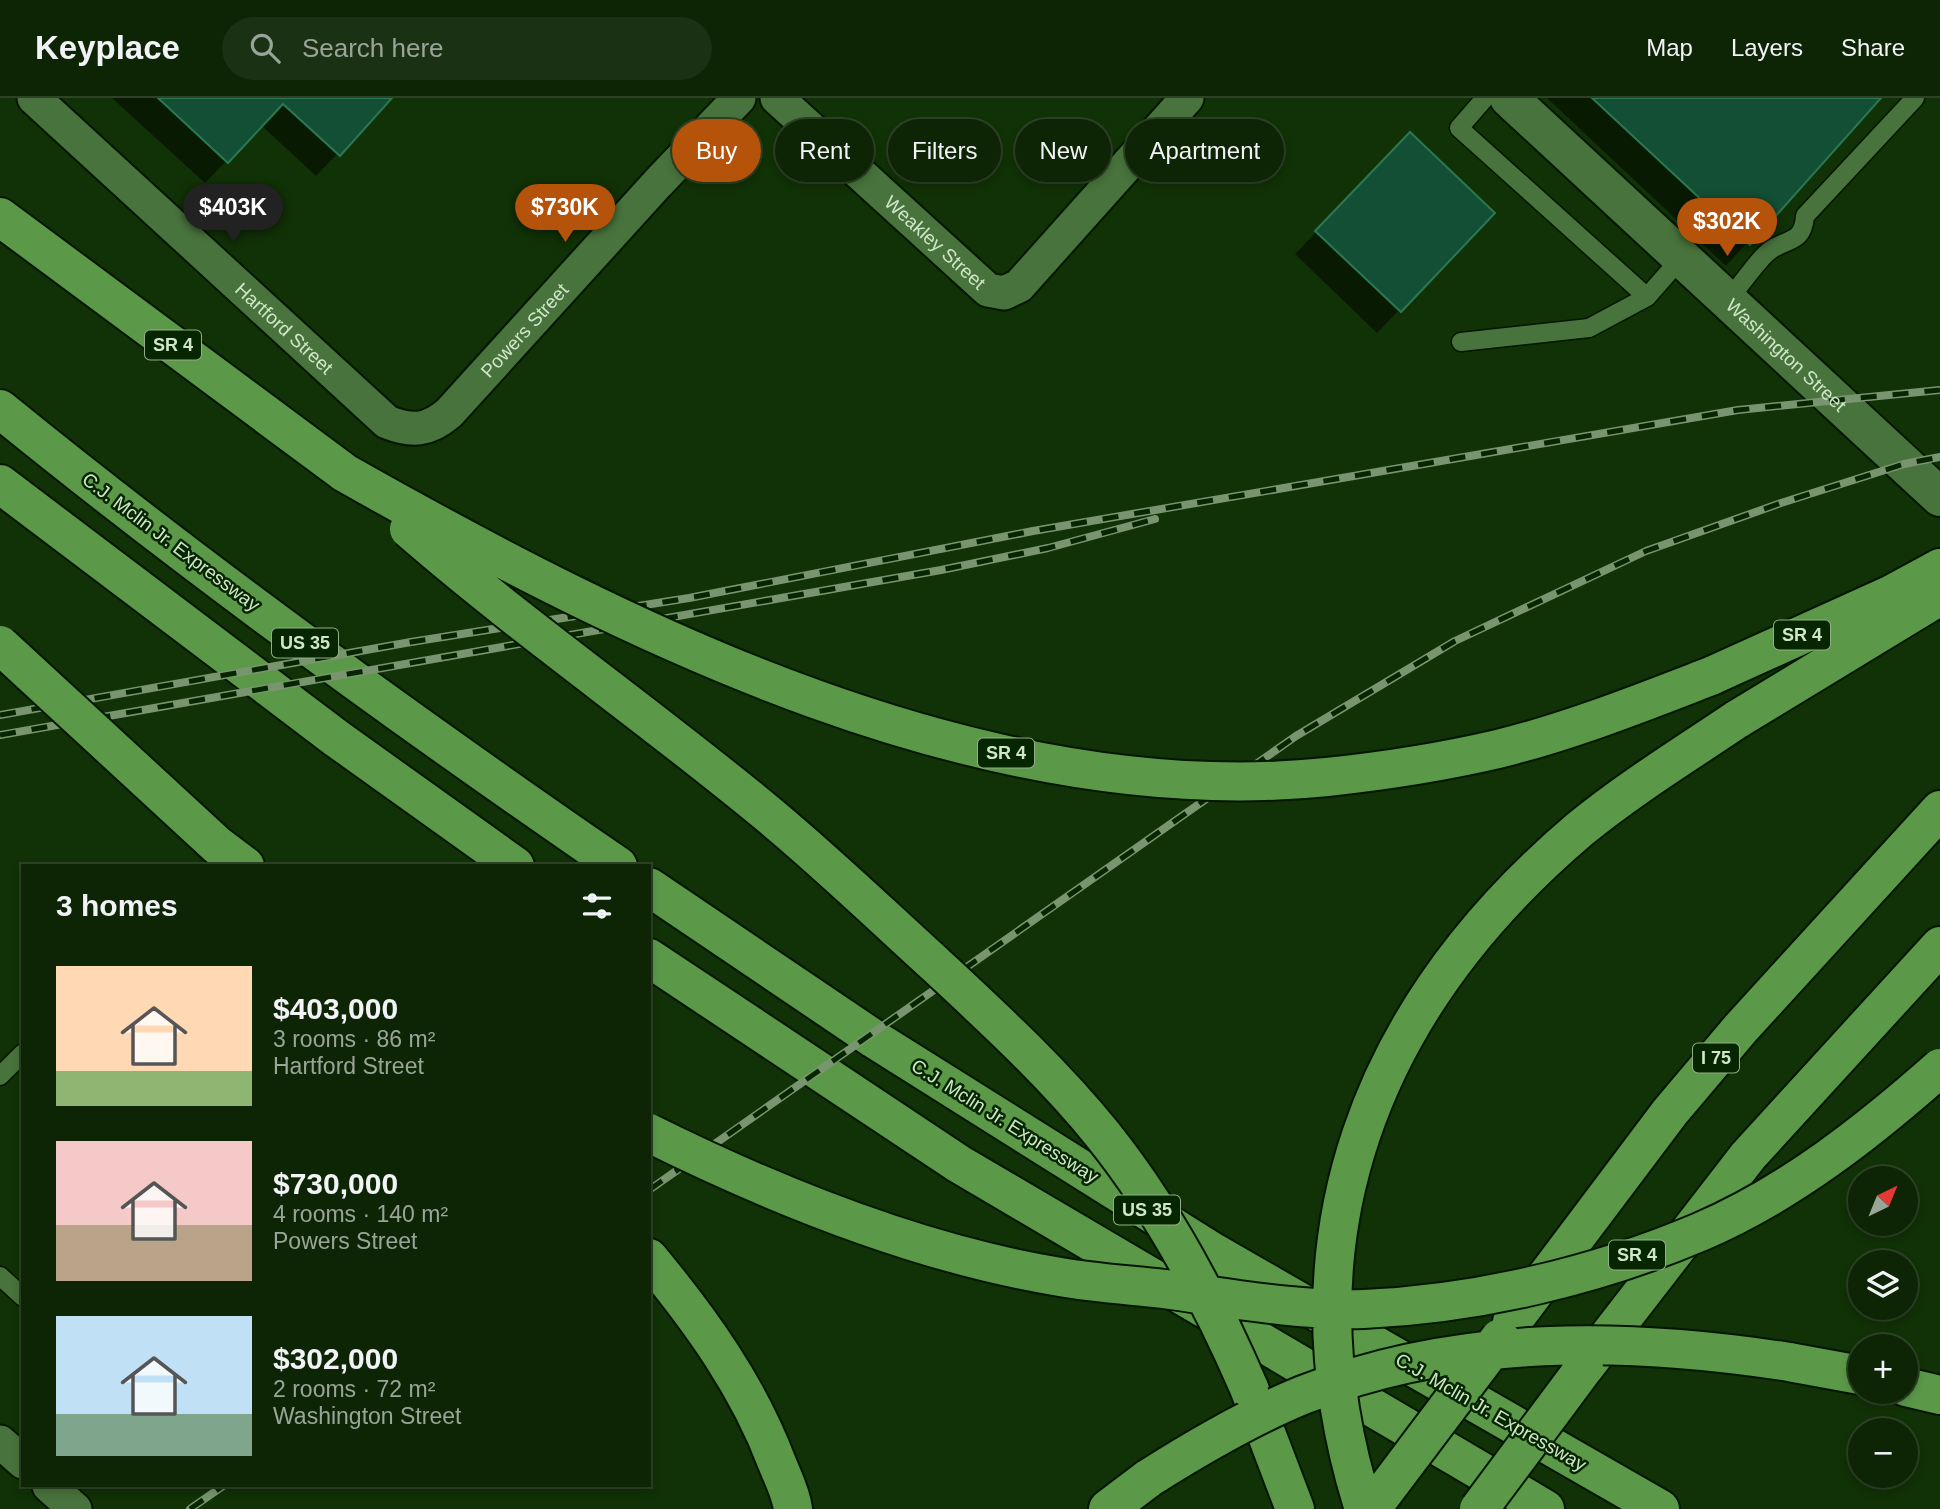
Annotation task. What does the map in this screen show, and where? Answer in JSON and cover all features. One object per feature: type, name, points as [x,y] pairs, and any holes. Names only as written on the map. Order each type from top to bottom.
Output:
[{"type":"highway","name":"SR 4","points":[[0,217],[345,473],[485,552],[616,617],[735,668],[836,705],[939,737],[1046,762],[1146,776],[1247,780],[1324,777],[1374,771],[1499,749],[1595,720],[1915,601],[1940,568]]},
{"type":"highway","name":"C.J. Mclin Jr. Expressway","points":[[0,409],[212,575],[509,791],[615,864]]},
{"type":"highway","points":[[345,473],[515,618],[767,813],[997,1022],[1058,1084],[1103,1135],[1148,1197],[1190,1265],[1228,1340],[1295,1509]]},
{"type":"highway","name":"US 35","points":[[0,484],[336,738],[512,864]]},
{"type":"highway","points":[[1369,1509],[1337,1403],[1331,1347],[1334,1265],[1342,1207],[1356,1151],[1382,1078],[1408,1030],[1458,957],[1516,889],[1581,829],[1736,720],[1915,601]]},
{"type":"highway","points":[[0,645],[234,859]]},
{"type":"highway","name":"I 75","points":[[1369,1509],[1670,1112],[1741,1028],[1940,810]]},
{"type":"highway","name":"C.J. Mclin Jr. Expressway","points":[[651,888],[874,1039],[1213,1252],[1660,1509]]},
{"type":"highway","points":[[1479,1509],[1748,1156],[1940,946]]},
{"type":"highway","name":"US 35","points":[[651,959],[992,1184],[1545,1509]]},
{"type":"highway","name":"SR 4","points":[[651,1134],[721,1168],[827,1211],[943,1249],[1059,1277],[1285,1307],[1362,1309],[1434,1303],[1532,1285],[1616,1262],[1702,1231],[1772,1194],[1834,1154],[1896,1107],[1940,1068]]},
{"type":"highway","points":[[651,1260],[702,1321],[766,1434],[793,1509]]},
{"type":"highway","points":[[1108,1509],[1149,1478],[1233,1429],[1304,1395],[1441,1357],[1496,1348],[1615,1345],[1717,1351],[1848,1373]]},
{"type":"highway","points":[[1918,1390],[1940,1395]]},
{"type":"street","name":"Hartford Street","points":[[34,98],[387,422],[416,430]]},
{"type":"street","name":"Powers Street","points":[[416,430],[436,424],[449,413],[656,184],[739,98]]},
{"type":"street","name":"Weakley Street","points":[[777,98],[988,290],[1004,293],[1019,286],[1187,98]]},
{"type":"street","name":"Washington Street","points":[[1509,98],[1940,497]]},
{"type":"street","points":[[0,1442],[21,1460]]},
{"type":"street","points":[[50,1487],[75,1509]]},
{"type":"lane","points":[[1485,98],[1459,128],[1647,297]]},
{"type":"lane","points":[[1728,300],[1772,249],[1789,243],[1804,228],[1805,216],[1915,98]]},
{"type":"lane","points":[[1461,342],[1589,328],[1647,297],[1682,257]]},
{"type":"lane","points":[[0,1076],[21,1055]]},
{"type":"lane","points":[[0,1276],[21,1295]]},
{"type":"building","points":[[158,98],[392,98],[340,156],[283,104],[228,163]]},
{"type":"building","points":[[1592,98],[1881,98],[1750,245]]},
{"type":"building","points":[[1410,132],[1495,213],[1401,312],[1315,231]]},
{"type":"railway","points":[[0,715],[411,642],[689,598],[1033,531],[1738,410],[1940,390]]},
{"type":"railway","points":[[651,1189],[1296,736],[1455,641],[1646,551],[1781,503],[1904,464],[1940,457]]},
{"type":"railway","points":[[0,735],[941,570],[1048,548],[1155,519]]},
{"type":"railway","points":[[190,1509],[222,1487]]}]
